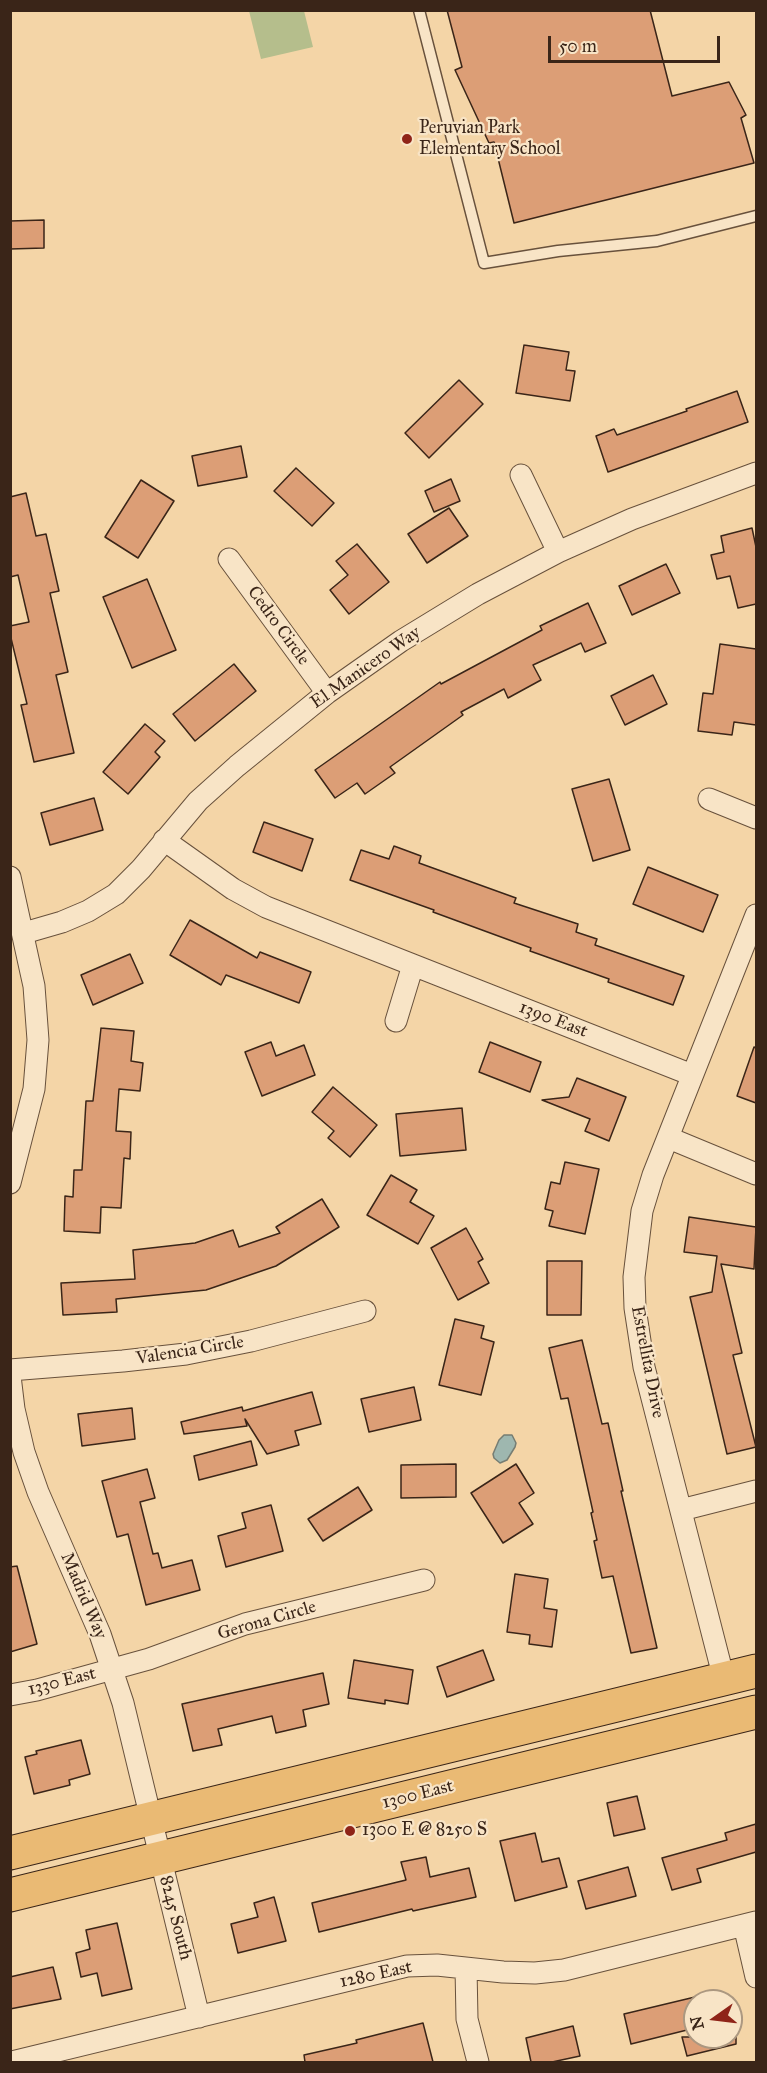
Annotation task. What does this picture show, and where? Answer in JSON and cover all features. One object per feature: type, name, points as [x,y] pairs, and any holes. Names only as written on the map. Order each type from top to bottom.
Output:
[{"type":"main road","points":[[10,1853],[756,1671]]},
{"type":"main road","name":"1300 East","points":[[10,1895],[756,1712]]},
{"type":"street","name":"El Manicero Way","points":[[24,933],[80,915],[116,894],[141,869],[198,801],[237,766],[327,693],[401,641],[468,600],[558,552],[632,519],[756,473]]},
{"type":"street","points":[[521,475],[558,552]]},
{"type":"street","name":"Cedro Circle","points":[[229,559],[327,693]]},
{"type":"street","points":[[709,799],[756,818]]},
{"type":"street","name":"1390 East","points":[[164,840],[232,889],[266,907],[692,1075]]},
{"type":"street","points":[[10,877],[34,986],[38,1040],[34,1089],[16,1139],[10,1183]]},
{"type":"street","name":"Estrellita Drive","points":[[724,1679],[644,1367],[635,1308],[637,1245],[642,1211],[653,1175],[756,915]]},
{"type":"street","points":[[396,1021],[413,965]]},
{"type":"street","points":[[669,1138],[756,1174]]},
{"type":"street","name":"Valencia Circle","points":[[10,1370],[186,1354],[251,1341],[365,1311]]},
{"type":"street","name":"Madrid Way","points":[[10,1376],[14,1409],[24,1452],[38,1492],[100,1634],[123,1703],[152,1818]]},
{"type":"street","points":[[681,1510],[756,1491]]},
{"type":"street","name":"Gerona Circle","points":[[112,1669],[181,1648],[245,1624],[424,1580]]},
{"type":"street","name":"1330 East","points":[[10,1695],[37,1690],[112,1669]]},
{"type":"street","name":"8245 South","points":[[152,1818],[200,2017]]},
{"type":"street","points":[[750,1924],[756,1977]]},
{"type":"street","name":"1280 East","points":[[12,2062],[38,2059],[407,1966],[436,1965],[503,1972],[564,1971],[750,1924]]},
{"type":"street","points":[[466,1968],[467,2019],[478,2062]]},
{"type":"lane","points":[[418,10],[484,263],[558,251],[657,241],[756,216]]},
{"type":"green space","points":[[249,11],[304,11],[313,47],[261,59]]},
{"type":"water","points":[[504,1435],[512,1435],[516,1443],[507,1460],[500,1463],[493,1454],[499,1440]]},
{"type":"building","points":[[447,10],[650,10],[672,96],[729,82],[746,115],[741,118],[754,163],[514,223],[494,142],[489,143],[455,70],[462,67]]},
{"type":"building","points":[[44,220],[44,248],[10,249],[10,221]]},
{"type":"building","points":[[524,345],[569,352],[566,370],[575,371],[570,401],[516,393]]},
{"type":"building","points":[[459,380],[483,404],[429,458],[405,433]]},
{"type":"building","points":[[737,391],[748,422],[608,472],[596,436],[614,429],[617,435]]},
{"type":"building","points":[[241,446],[247,477],[198,486],[192,456]]},
{"type":"building","points":[[296,468],[334,503],[312,526],[274,491]]},
{"type":"building","points":[[451,479],[460,501],[434,512],[425,491]]},
{"type":"building","points":[[141,480],[174,501],[138,558],[105,537]]},
{"type":"building","points":[[26,493],[36,536],[46,534],[59,591],[50,593],[68,672],[56,675],[74,753],[34,762],[21,705],[27,704],[10,634],[10,626],[29,622],[18,575],[10,577],[10,497]]},
{"type":"building","points":[[449,508],[468,536],[427,563],[408,534]]},
{"type":"building","points":[[752,528],[756,547],[756,604],[738,608],[730,576],[717,579],[711,555],[724,552],[721,536]]},
{"type":"building","points":[[357,544],[389,582],[349,614],[330,590],[348,575],[336,561]]},
{"type":"building","points":[[666,564],[680,593],[632,615],[619,586]]},
{"type":"building","points":[[147,579],[176,650],[132,668],[103,597]]},
{"type":"building","points":[[588,603],[606,643],[585,652],[581,643],[533,665],[541,680],[508,698],[504,689],[461,712],[463,715],[390,767],[395,773],[365,794],[357,783],[335,798],[315,770],[440,682],[441,684],[542,630],[540,626]]},
{"type":"building","points":[[720,644],[756,649],[756,725],[734,722],[732,735],[698,731],[703,693],[713,694]]},
{"type":"building","points":[[234,664],[256,691],[195,741],[173,714]]},
{"type":"building","points":[[653,675],[667,704],[625,725],[611,696]]},
{"type":"building","points":[[145,724],[165,741],[155,752],[160,757],[128,794],[103,772]]},
{"type":"building","points":[[609,779],[630,850],[593,861],[572,789]]},
{"type":"building","points":[[94,798],[103,830],[50,845],[41,813]]},
{"type":"building","points":[[264,822],[313,839],[302,871],[253,852]]},
{"type":"building","points":[[394,846],[421,856],[419,863],[516,898],[514,903],[578,924],[576,932],[597,939],[595,945],[684,976],[673,1005],[530,951],[531,948],[433,912],[434,910],[350,880],[361,850],[389,859]]},
{"type":"building","points":[[648,867],[718,895],[703,932],[633,904]]},
{"type":"building","points":[[190,920],[257,958],[260,952],[311,972],[299,1003],[226,975],[221,985],[170,955]]},
{"type":"building","points":[[130,954],[143,983],[93,1005],[81,975]]},
{"type":"building","points":[[101,1028],[134,1031],[131,1061],[143,1063],[140,1091],[119,1089],[116,1131],[131,1132],[130,1159],[124,1158],[121,1208],[101,1207],[100,1233],[64,1231],[65,1196],[73,1197],[74,1170],[82,1170],[86,1101],[93,1101]]},
{"type":"building","points":[[271,1042],[276,1056],[304,1045],[315,1075],[262,1096],[245,1052]]},
{"type":"building","points":[[490,1042],[541,1062],[530,1092],[479,1072]]},
{"type":"building","points":[[754,1047],[756,1048],[756,1103],[737,1096]]},
{"type":"building","points":[[577,1078],[626,1097],[609,1141],[585,1131],[590,1119],[542,1100],[569,1097]]},
{"type":"building","points":[[333,1087],[377,1125],[350,1157],[328,1138],[334,1131],[312,1112]]},
{"type":"building","points":[[462,1108],[466,1150],[400,1156],[396,1114]]},
{"type":"building","points":[[565,1162],[599,1169],[585,1234],[549,1226],[553,1211],[545,1209],[551,1182],[560,1184]]},
{"type":"building","points":[[391,1175],[417,1190],[410,1202],[434,1216],[418,1244],[367,1215]]},
{"type":"building","points":[[322,1199],[339,1227],[276,1266],[206,1290],[116,1299],[117,1312],[63,1315],[61,1283],[135,1279],[133,1250],[195,1243],[233,1230],[239,1247],[280,1233],[276,1227]]},
{"type":"building","points":[[689,1217],[756,1227],[754,1269],[721,1264],[742,1353],[733,1355],[756,1447],[727,1454],[690,1297],[712,1292],[717,1256],[684,1252]]},
{"type":"building","points":[[466,1228],[483,1259],[478,1262],[489,1283],[458,1300],[431,1248]]},
{"type":"building","points":[[547,1261],[582,1261],[581,1315],[547,1315]]},
{"type":"building","points":[[455,1319],[484,1326],[481,1338],[494,1342],[481,1395],[439,1385]]},
{"type":"building","points":[[582,1340],[602,1424],[608,1423],[657,1648],[631,1653],[613,1576],[602,1578],[594,1541],[597,1540],[591,1513],[593,1512],[568,1398],[561,1399],[549,1348]]},
{"type":"building","points":[[414,1387],[421,1420],[369,1432],[361,1399]]},
{"type":"building","points":[[312,1392],[321,1424],[295,1431],[299,1445],[267,1454],[245,1419],[247,1426],[184,1434],[181,1422],[242,1407],[243,1411]]},
{"type":"building","points":[[132,1408],[135,1439],[82,1446],[78,1414]]},
{"type":"building","points":[[251,1441],[257,1465],[199,1480],[194,1456]]},
{"type":"building","points":[[456,1464],[456,1497],[401,1498],[401,1465]]},
{"type":"building","points":[[516,1464],[534,1493],[519,1503],[533,1524],[503,1543],[471,1493]]},
{"type":"building","points":[[147,1469],[155,1498],[140,1502],[153,1554],[158,1553],[162,1568],[192,1560],[200,1590],[146,1605],[128,1534],[117,1537],[102,1481]]},
{"type":"building","points":[[358,1487],[372,1510],[323,1541],[308,1519]]},
{"type":"building","points":[[271,1505],[283,1551],[226,1567],[218,1536],[246,1528],[242,1513]]},
{"type":"building","points":[[17,1566],[37,1644],[10,1652],[10,1567]]},
{"type":"building","points":[[515,1574],[548,1579],[544,1608],[557,1610],[552,1647],[529,1644],[530,1635],[507,1632]]},
{"type":"building","points":[[483,1650],[494,1680],[447,1697],[437,1667]]},
{"type":"building","points":[[354,1660],[413,1670],[408,1704],[385,1700],[385,1704],[348,1698]]},
{"type":"building","points":[[323,1673],[329,1704],[303,1710],[306,1726],[276,1733],[272,1716],[218,1729],[222,1745],[193,1751],[182,1704]]},
{"type":"building","points":[[81,1740],[90,1774],[69,1780],[70,1785],[34,1794],[25,1757],[37,1754],[36,1751]]},
{"type":"building","points":[[637,1796],[645,1829],[614,1836],[607,1803]]},
{"type":"building","points":[[756,1824],[756,1852],[697,1869],[701,1882],[672,1890],[662,1858],[727,1840],[725,1833]]},
{"type":"building","points":[[535,1833],[542,1862],[559,1858],[567,1887],[515,1901],[500,1841]]},
{"type":"building","points":[[426,1857],[430,1877],[469,1868],[476,1897],[413,1911],[412,1909],[319,1932],[312,1903],[406,1880],[401,1862]]},
{"type":"building","points":[[628,1867],[636,1896],[586,1909],[578,1881]]},
{"type":"building","points":[[274,1897],[286,1941],[238,1953],[231,1924],[258,1917],[254,1903]]},
{"type":"building","points":[[117,1923],[132,1989],[102,1996],[97,1973],[81,1977],[76,1953],[90,1949],[86,1930]]},
{"type":"building","points":[[53,1967],[61,1999],[10,2009],[10,1977]]},
{"type":"building","points":[[683,2000],[683,2031],[631,2044],[624,2014]]},
{"type":"building","points":[[423,2023],[433,2062],[305,2062],[304,2055],[357,2043],[356,2040]]},
{"type":"building","points":[[573,2026],[580,2056],[552,2062],[531,2062],[526,2038]]},
{"type":"building","points":[[685,2049],[716,2049],[687,2056]]},
{"type":"place","name":"Peruvian Park Elementary School","points":[[407,139]]},
{"type":"place","name":"1300 E @ 8250 S","points":[[350,1831]]}]
